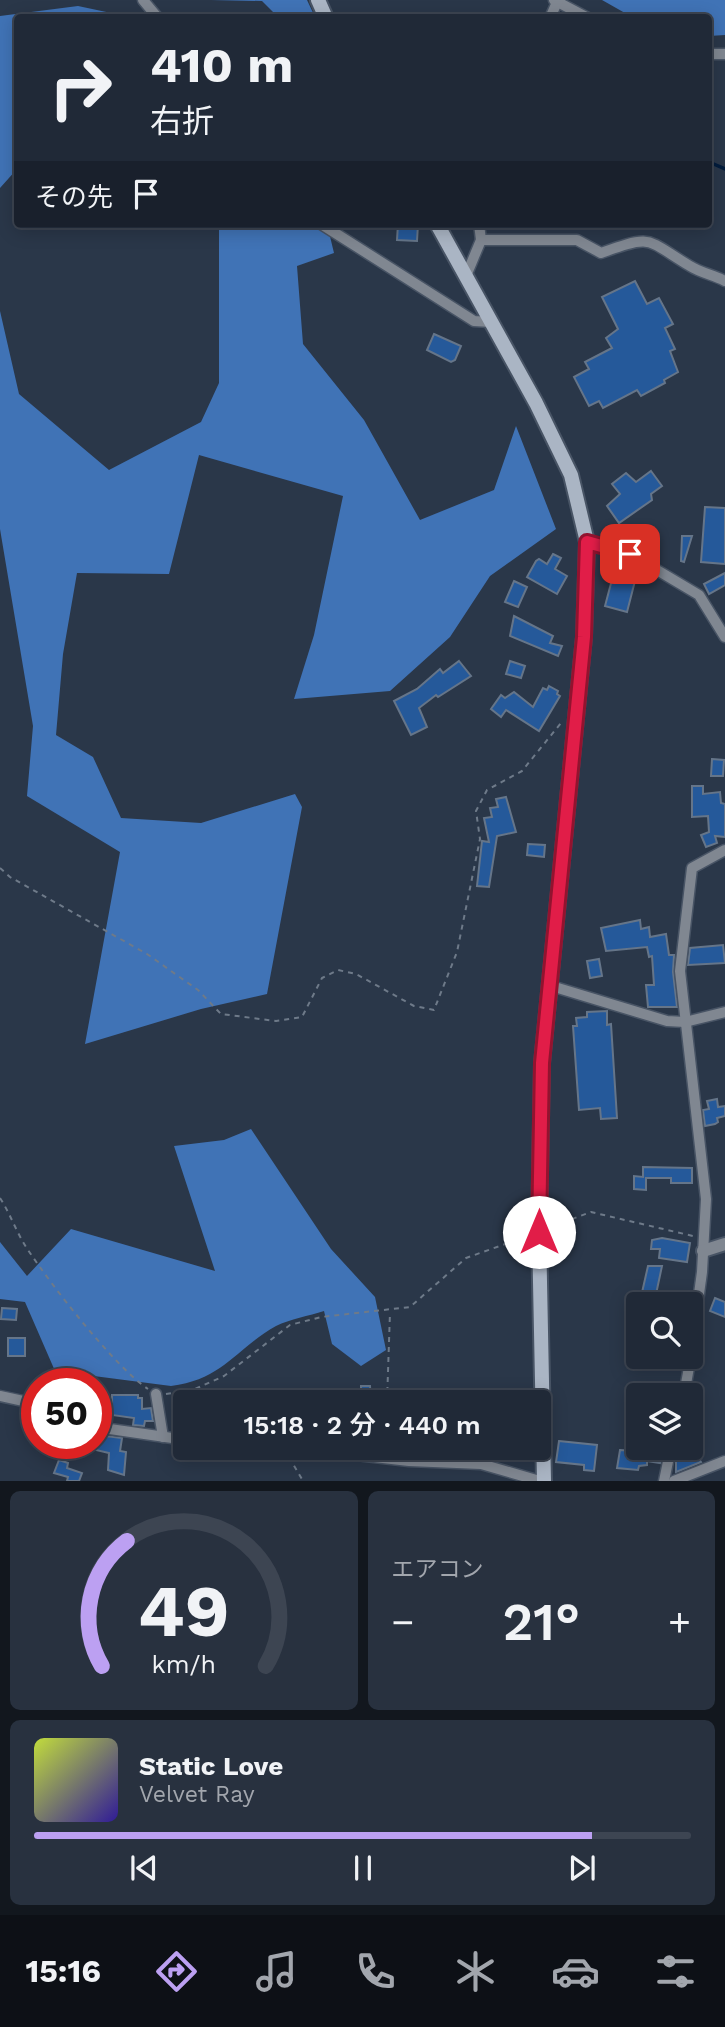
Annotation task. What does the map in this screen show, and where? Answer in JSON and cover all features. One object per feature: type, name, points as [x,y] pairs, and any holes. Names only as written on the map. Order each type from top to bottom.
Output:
[{"type":"main road","points":[[439,228],[571,475],[587,542],[585,624],[542,1063],[539,1232],[542,1481]]},
{"type":"street","points":[[143,0],[155,14]]},
{"type":"street","points":[[556,1],[580,14]]},
{"type":"street","points":[[327,228],[474,321],[491,322]]},
{"type":"street","points":[[466,276],[481,240],[480,228]]},
{"type":"street","points":[[481,240],[577,240],[601,253],[638,240],[656,242],[692,268],[725,281]]},
{"type":"street","points":[[587,542],[630,554],[699,595],[725,637]]},
{"type":"street","points":[[698,1292],[703,1245],[705,1174],[680,971],[692,868],[725,850]]},
{"type":"street","points":[[548,985],[667,1021],[685,1022],[725,1012]]},
{"type":"street","points":[[703,1245],[725,1244]]},
{"type":"street","points":[[156,1394],[163,1437]]},
{"type":"street","points":[[0,1396],[21,1401]]},
{"type":"street","points":[[112,1429],[173,1438]]},
{"type":"street","points":[[397,1460],[481,1464],[542,1481]]},
{"type":"street","points":[[664,1481],[668,1460]]},
{"type":"street","points":[[674,1481],[725,1461]]},
{"type":"path","points":[[0,868],[10,877],[147,954],[198,990],[221,1014],[276,1021],[302,1017],[322,978],[338,971],[356,974],[414,1006],[434,1010],[457,952],[480,839],[475,811],[487,790],[522,771],[576,706]]},
{"type":"path","points":[[0,1198],[27,1249],[55,1286],[115,1358],[156,1394],[177,1394],[224,1376],[290,1325],[321,1317],[410,1307],[466,1258],[592,1212],[703,1245]]},
{"type":"path","points":[[387,1390],[390,1311]]},
{"type":"path","points":[[292,1460],[303,1481]]},
{"type":"shaded area","points":[[211,0],[307,0],[314,14],[275,14],[262,1]]},
{"type":"shaded area","points":[[602,0],[725,0],[725,35],[712,36],[712,14],[627,14]]},
{"type":"shaded area","points":[[78,6],[116,14],[16,14]]},
{"type":"shaded area","points":[[14,14],[14,172],[0,188],[0,16]]},
{"type":"shaded area","points":[[219,228],[328,228],[334,253],[297,266],[303,344],[364,420],[420,520],[494,490],[516,426],[556,529],[490,576],[450,637],[390,691],[294,699],[314,635],[343,496],[199,455],[169,574],[77,573],[63,654],[56,735],[93,757],[121,818],[201,823],[295,794],[302,807],[267,994],[201,1009],[85,1044],[120,852],[27,796],[33,726],[0,529],[0,311],[19,394],[109,470],[201,422],[219,383]]},
{"type":"shaded area","points":[[251,1129],[331,1249],[375,1297],[386,1350],[361,1366],[332,1344],[324,1311],[276,1326],[217,1370],[204,1377],[171,1386],[112,1378],[112,1368],[54,1368],[25,1302],[0,1299],[0,1242],[27,1276],[71,1229],[215,1271],[174,1146],[224,1140]]},
{"type":"building","points":[[398,228],[418,228],[417,241],[397,240]]},
{"type":"building","points":[[635,281],[647,304],[659,298],[673,324],[665,328],[675,349],[670,351],[678,372],[664,380],[665,383],[641,396],[637,390],[603,408],[599,401],[589,406],[574,377],[589,369],[585,362],[612,348],[606,338],[618,329],[602,297]]},
{"type":"building","points":[[434,334],[461,346],[455,360],[451,362],[427,350]]},
{"type":"building","points":[[651,471],[662,486],[651,494],[652,500],[619,523],[607,506],[620,494],[612,484],[626,473],[636,482]]},
{"type":"building","points":[[705,507],[725,508],[725,564],[701,562]]},
{"type":"building","points":[[682,536],[692,536],[684,562],[681,561]]},
{"type":"building","points":[[553,554],[561,558],[555,569],[567,576],[557,594],[527,577],[536,561],[539,559],[547,564]]},
{"type":"building","points":[[614,572],[636,577],[627,612],[605,606]]},
{"type":"building","points":[[725,573],[725,585],[709,594],[704,584]]},
{"type":"building","points":[[514,581],[527,587],[518,607],[505,602]]},
{"type":"building","points":[[514,616],[553,636],[550,643],[562,646],[558,656],[510,636]]},
{"type":"building","points":[[459,661],[471,676],[438,697],[436,695],[419,708],[427,727],[411,735],[394,701],[417,689],[440,669],[443,673]]},
{"type":"building","points":[[510,661],[525,666],[521,678],[506,674]]},
{"type":"building","points":[[549,686],[558,691],[560,696],[539,731],[506,710],[501,717],[491,709],[501,695],[505,698],[514,692],[533,707],[543,688],[547,690]]},
{"type":"building","points":[[712,759],[724,760],[723,776],[711,776]]},
{"type":"building","points":[[692,786],[703,786],[703,794],[720,792],[721,803],[725,804],[725,837],[715,836],[717,843],[706,847],[701,835],[709,832],[708,816],[692,817]]},
{"type":"building","points":[[506,797],[516,832],[497,836],[489,887],[477,886],[482,841],[489,842],[484,818],[492,817],[490,808],[498,807],[496,799]]},
{"type":"building","points":[[528,844],[545,845],[544,857],[527,855]]},
{"type":"building","points":[[640,920],[641,929],[649,927],[650,937],[666,934],[669,955],[674,955],[677,1007],[648,1007],[646,985],[654,985],[652,956],[649,957],[647,947],[606,951],[601,928]]},
{"type":"building","points":[[723,945],[725,963],[688,965],[690,948]]},
{"type":"building","points":[[599,959],[602,976],[590,978],[587,961]]},
{"type":"building","points":[[607,1011],[607,1025],[611,1024],[617,1118],[601,1119],[600,1108],[579,1110],[573,1026],[577,1026],[576,1018],[587,1017],[587,1012]]},
{"type":"building","points":[[717,1099],[718,1107],[725,1106],[725,1116],[717,1118],[718,1122],[715,1124],[705,1126],[703,1110],[709,1109],[707,1101]]},
{"type":"building","points":[[643,1167],[692,1168],[692,1183],[671,1183],[671,1178],[646,1178],[646,1190],[634,1189],[634,1176],[643,1177]]},
{"type":"building","points":[[662,1238],[690,1243],[687,1262],[659,1258],[660,1249],[651,1249],[652,1240]]},
{"type":"building","points":[[648,1266],[662,1266],[656,1292],[642,1292]]},
{"type":"building","points":[[715,1298],[725,1302],[725,1317],[710,1311]]},
{"type":"building","points":[[2,1308],[17,1309],[16,1320],[1,1319]]},
{"type":"building","points":[[8,1338],[25,1338],[25,1356],[8,1356]]},
{"type":"building","points":[[361,1386],[370,1386],[370,1390],[347,1390],[347,1389],[361,1389]]},
{"type":"building","points":[[112,1395],[138,1395],[138,1398],[142,1398],[142,1409],[151,1408],[153,1421],[145,1421],[144,1426],[133,1425],[134,1418],[112,1415]]},
{"type":"building","points":[[112,1437],[122,1438],[120,1451],[126,1452],[124,1475],[108,1470],[109,1459],[112,1459]]},
{"type":"building","points":[[559,1441],[597,1445],[594,1471],[584,1470],[584,1465],[556,1462]]},
{"type":"building","points":[[620,1450],[626,1450],[626,1460],[661,1460],[660,1463],[647,1461],[647,1465],[639,1466],[638,1470],[617,1468]]},
{"type":"building","points":[[59,1460],[68,1463],[67,1468],[82,1473],[79,1481],[67,1481],[68,1477],[54,1473]]},
{"type":"building","points":[[700,1460],[701,1462],[676,1472],[676,1461]]},
{"type":"waterway","points":[[712,163],[725,169]]},
{"type":"route","points":[[539,1232],[542,1063],[584,637],[589,555],[587,542],[630,554]]}]
